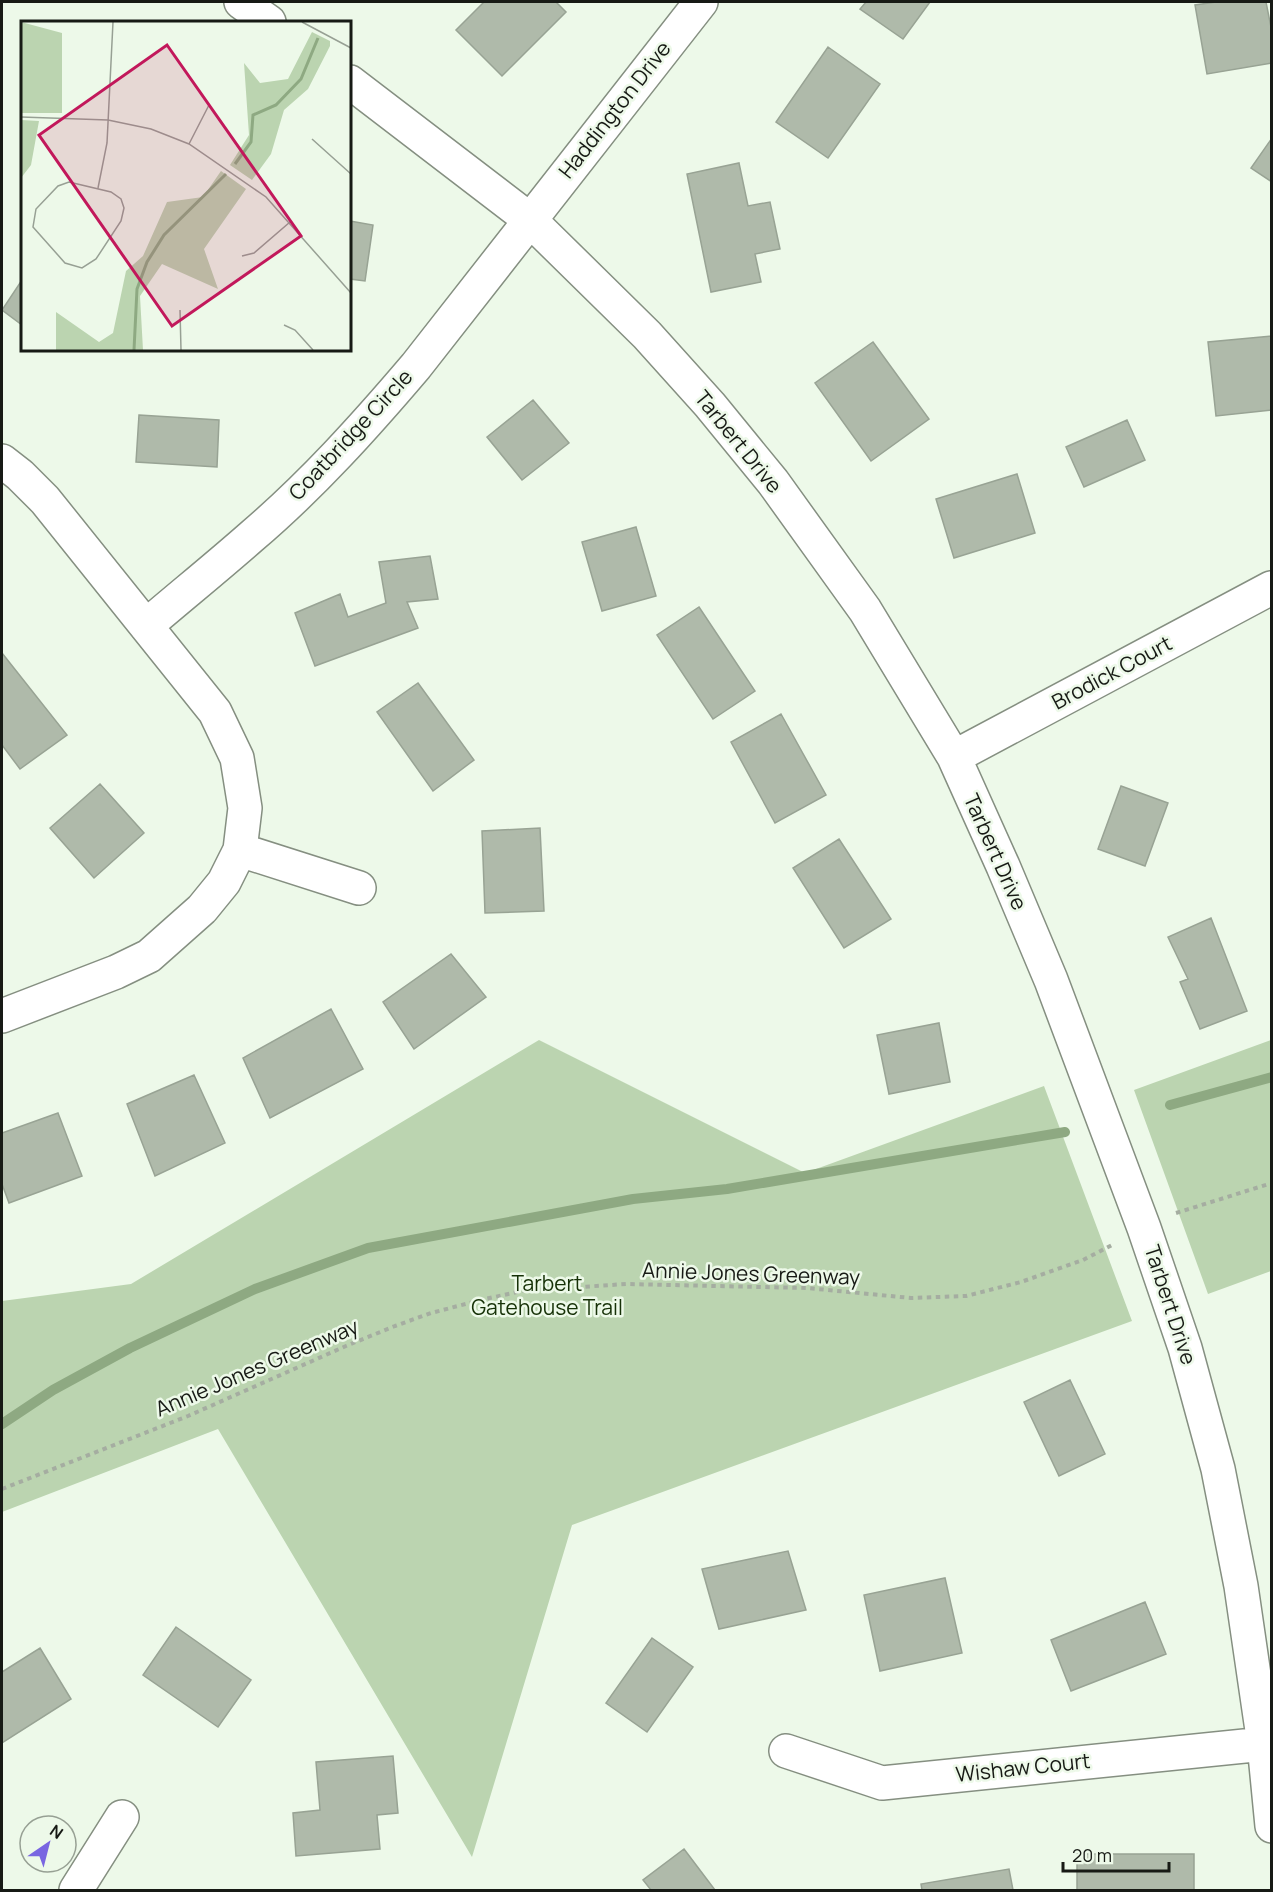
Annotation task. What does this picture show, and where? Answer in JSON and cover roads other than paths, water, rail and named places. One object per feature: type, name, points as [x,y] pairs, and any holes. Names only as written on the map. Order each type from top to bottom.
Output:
[{"type":"street","points":[[241,2],[268,21]]},
{"type":"street","name":"Haddington Drive","points":[[529,219],[701,2]]},
{"type":"street","name":"Tarbert Drive","points":[[351,83],[529,219],[647,335],[710,405],[772,482],[865,610],[954,757],[1051,980],[1144,1228],[1185,1348],[1218,1469],[1241,1586],[1264,1744],[1272,1826]]},
{"type":"street","name":"Coatbridge Circle","points":[[146,626],[252,536],[373,416],[416,366],[529,219]]},
{"type":"street","points":[[2,461],[45,500],[215,712],[237,758],[245,808],[240,850],[224,882],[202,909],[149,957],[2,1016]]},
{"type":"street","name":"Brodick Court","points":[[954,757],[1271,588]]},
{"type":"street","points":[[240,850],[359,888]]},
{"type":"street","name":"Wishaw Court","points":[[786,1751],[882,1783],[1264,1744]]},
{"type":"street","points":[[76,1890],[123,1817]]},
{"type":"waterway","points":[[1170,1105],[1272,1077]]},
{"type":"waterway","points":[[2,1424],[53,1390],[130,1348],[255,1289],[368,1248],[633,1199],[727,1189],[1065,1132]]},
{"type":"park label","name":"Tarbert Gatehouse Trail","points":[[547,1296]]}]
